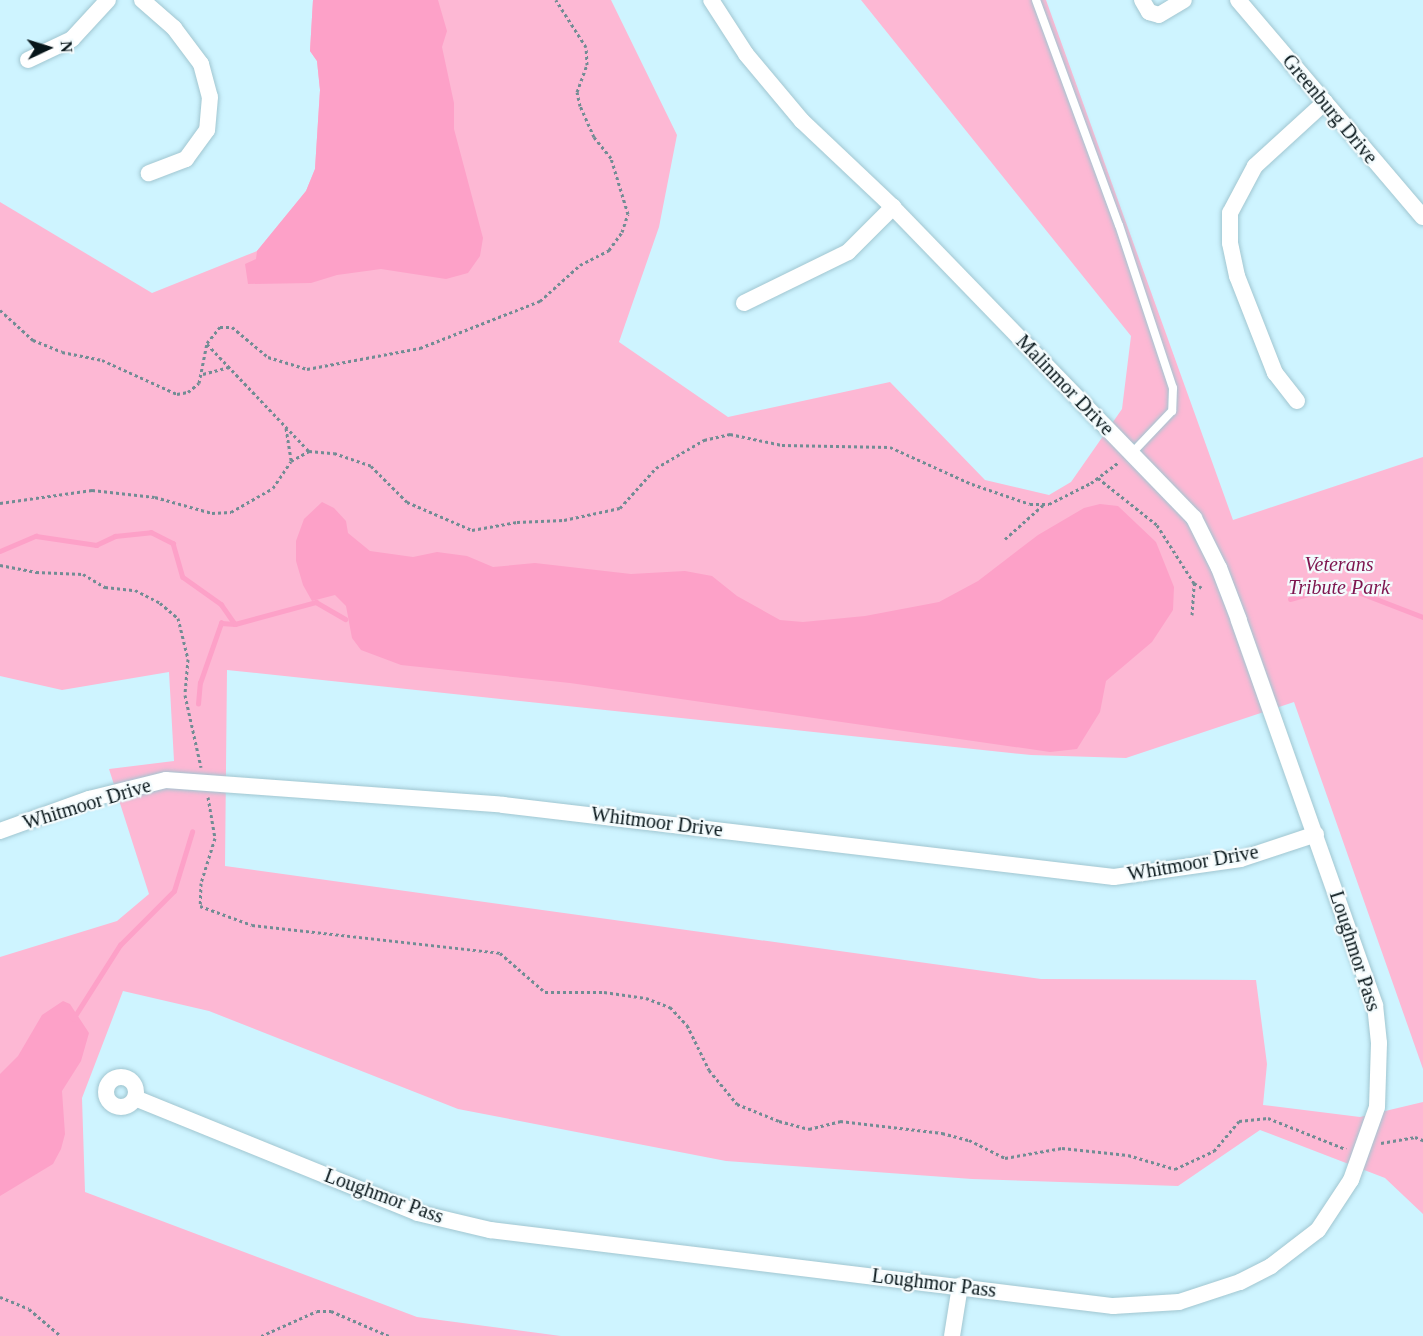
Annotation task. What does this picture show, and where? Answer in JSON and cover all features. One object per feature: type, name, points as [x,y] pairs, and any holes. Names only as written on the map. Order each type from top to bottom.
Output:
[{"type":"street","points":[[28,60],[72,39],[108,0]]},
{"type":"street","points":[[142,0],[174,28],[201,64],[210,97],[207,130],[186,159],[149,173]]},
{"type":"street","name":"Malinmor Drive","points":[[711,0],[746,54],[802,121],[893,207],[1194,518],[1219,568],[1316,834]]},
{"type":"street","points":[[1142,0],[1149,12],[1159,15],[1184,0]]},
{"type":"street","name":"Greenburg Drive","points":[[1238,0],[1423,218]]},
{"type":"street","points":[[1297,401],[1275,373],[1238,276],[1230,243],[1230,213],[1255,166],[1325,102]]},
{"type":"street","points":[[744,303],[848,252],[893,207]]},
{"type":"street","name":"Whitmoor Drive","points":[[0,831],[128,787],[166,780],[503,804],[1114,877],[1241,859],[1316,834]]},
{"type":"street","name":"Loughmor Pass","points":[[135,1098],[418,1213],[490,1230],[1124,1306],[1179,1302],[1240,1282],[1271,1266],[1318,1230],[1351,1180],[1377,1107],[1377,1015],[1363,964],[1316,834]]},
{"type":"street","points":[[952,1336],[960,1286]]},
{"type":"lane","points":[[1036,0],[1119,225],[1173,388],[1172,411],[1132,453]]},
{"type":"path","points":[[0,310],[33,340],[62,352],[102,360],[177,394],[188,392],[203,374],[207,343],[220,327],[232,327],[268,357],[307,369],[420,348],[540,301],[580,265],[609,250],[622,232],[628,214],[611,158],[594,137],[580,106],[577,92],[587,65],[586,47],[556,0]]},
{"type":"path","points":[[207,343],[309,451]]},
{"type":"path","points":[[203,374],[229,367]]},
{"type":"path","points":[[285,426],[291,461]]},
{"type":"path","points":[[0,503],[92,490],[155,497],[212,513],[231,512],[273,488],[291,461],[309,451],[334,453],[371,466],[407,502],[472,530],[517,522],[564,520],[620,508],[656,468],[704,440],[730,434],[782,445],[890,447],[972,484],[1030,504],[1044,504]]},
{"type":"path","points":[[1005,539],[1044,504],[1098,478],[1132,453]]},
{"type":"path","points":[[1098,478],[1157,525],[1194,583],[1202,588]]},
{"type":"path","points":[[0,565],[36,572],[83,574],[105,587],[135,590],[160,603],[178,618],[188,659],[185,695],[190,727],[206,783],[215,838],[201,883],[200,906],[252,925],[500,953],[545,993],[604,993],[646,998],[670,1007],[687,1025],[709,1070],[737,1104],[779,1121],[809,1129],[840,1121],[942,1134],[969,1140],[1005,1158],[1062,1148],[1128,1155],[1175,1169],[1214,1151],[1239,1121],[1268,1118],[1351,1151],[1415,1137],[1423,1140]]},
{"type":"path","points":[[1192,615],[1194,583]]},
{"type":"path","points":[[0,1297],[29,1309],[62,1336]]},
{"type":"path","points":[[261,1336],[317,1311],[331,1311],[389,1336]]},
{"type":"green space","name":"Veterans Tribute Park","points":[[313,0],[611,0],[677,135],[659,227],[619,342],[728,417],[890,382],[985,480],[1049,495],[1071,482],[1122,409],[1131,336],[861,0],[1046,0],[1233,520],[1423,457],[1423,1069],[1294,702],[1126,758],[1031,755],[227,670],[225,866],[1041,979],[1256,980],[1267,1064],[1263,1105],[1360,1117],[1423,1102],[1423,1214],[1385,1178],[1260,1130],[1178,1186],[972,1179],[726,1161],[458,1109],[209,1011],[123,991],[82,1098],[85,1192],[417,1317],[561,1336],[0,1336],[0,957],[117,921],[149,894],[109,769],[174,761],[169,672],[62,690],[0,676],[0,202],[152,293],[257,251],[306,191],[315,169],[320,90],[317,61],[310,51]]},
{"type":"shaded area","points":[[313,0],[438,0],[447,31],[442,47],[454,103],[454,129],[483,238],[480,256],[468,273],[446,279],[381,269],[337,275],[311,283],[248,284],[245,264],[256,259],[257,251],[306,191],[315,169],[320,90],[317,61],[310,51]]},
{"type":"shaded area","points":[[322,502],[334,508],[346,521],[348,533],[370,551],[413,557],[437,552],[467,556],[493,567],[535,563],[631,574],[685,571],[712,576],[737,596],[780,620],[803,622],[865,616],[939,602],[978,581],[1038,535],[1084,508],[1100,504],[1118,506],[1156,542],[1174,587],[1173,610],[1152,642],[1106,681],[1100,712],[1077,749],[1050,752],[570,683],[401,665],[361,650],[352,638],[346,606],[335,595],[312,601],[303,585],[296,561],[296,541],[304,519]]},
{"type":"shaded area","points":[[63,1001],[70,1004],[89,1033],[81,1061],[62,1091],[65,1134],[61,1149],[53,1164],[0,1196],[0,1074],[18,1056],[42,1015]]},
{"type":"waterway","points":[[0,551],[36,536],[96,545],[115,536],[151,532],[173,543],[183,577],[221,604],[235,624]]},
{"type":"waterway","points":[[1290,599],[1340,585],[1423,617]]},
{"type":"waterway","points":[[198,704],[200,683],[221,623],[235,624],[316,602],[346,619]]},
{"type":"waterway","points":[[73,1019],[120,945],[174,891],[192,832]]}]
